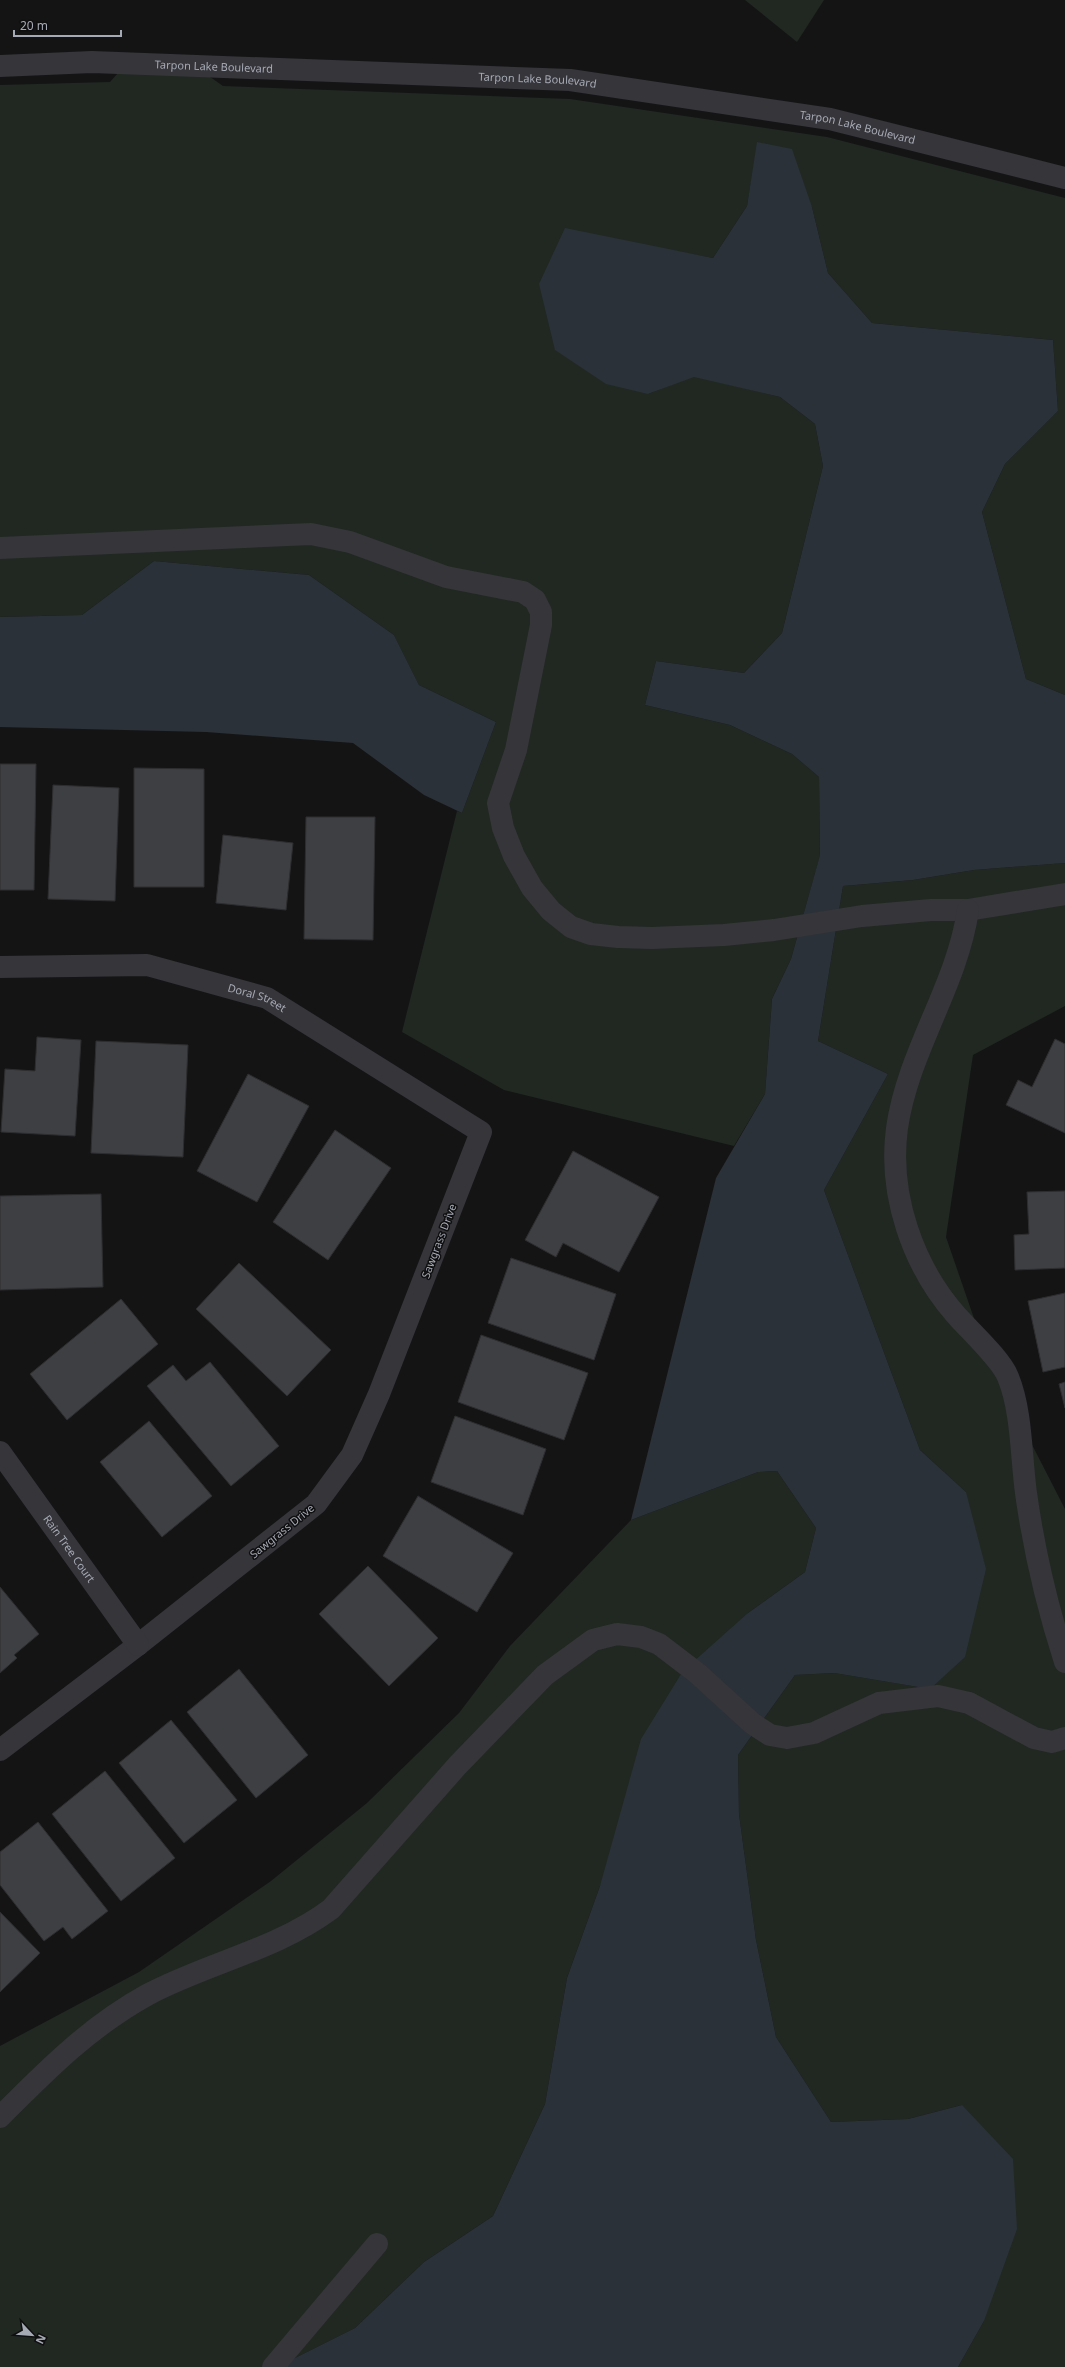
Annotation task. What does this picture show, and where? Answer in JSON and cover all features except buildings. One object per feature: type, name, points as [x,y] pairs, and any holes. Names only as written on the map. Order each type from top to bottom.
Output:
[{"type":"street","name":"Tarpon Lake Boulevard","points":[[0,66],[92,62],[570,80],[830,119],[1065,178]]},
{"type":"street","points":[[0,548],[311,534],[350,542],[446,577],[524,592],[535,600],[541,612],[542,625],[527,690],[516,750],[498,803],[503,828],[514,856],[532,888],[551,911],[571,926],[591,934],[618,937],[652,938],[774,930],[862,916],[931,910],[968,910],[1065,894]]},
{"type":"street","points":[[968,910],[964,936],[953,969],[925,1034],[908,1082],[897,1129],[896,1171],[905,1224],[922,1265],[944,1302],[1008,1376],[1015,1403],[1033,1541],[1050,1615],[1065,1662]]},
{"type":"street","name":"Doral Street","points":[[0,967],[147,965],[267,998],[481,1132]]},
{"type":"street","name":"Sawgrass Drive","points":[[0,1750],[138,1645],[316,1504],[352,1455],[379,1394],[481,1132]]},
{"type":"street","name":"Rain Tree Court","points":[[0,1452],[138,1645]]},
{"type":"street","points":[[0,2117],[70,2048],[112,2016],[147,1995],[183,1978],[308,1926],[331,1909],[452,1772],[545,1675],[592,1640],[617,1634],[641,1637],[659,1644],[697,1673],[753,1724],[770,1734],[787,1738],[814,1733],[879,1703],[938,1696],[969,1703],[1034,1738],[1052,1742],[1065,1738]]},
{"type":"street","points":[[273,2367],[377,2244]]},
{"type":"shaded area","points":[[745,0],[824,0],[797,42]]},
{"type":"shaded area","points":[[118,73],[206,74],[223,86],[570,99],[827,137],[1065,198],[1065,695],[1026,679],[982,512],[1005,464],[1058,411],[1053,340],[872,323],[828,273],[812,207],[758,142],[747,206],[713,258],[643,245],[648,394],[694,376],[780,397],[815,424],[823,466],[782,633],[744,673],[656,661],[645,705],[730,725],[792,754],[819,777],[820,856],[791,959],[772,999],[765,1094],[734,1146],[504,1090],[402,1032],[457,811],[462,813],[496,722],[419,685],[394,635],[309,575],[154,561],[82,615],[0,617],[0,85],[110,82]]},
{"type":"shaded area","points":[[757,142],[792,149],[812,207],[828,273],[872,323],[1053,340],[1058,411],[1005,464],[982,512],[1026,679],[1065,695],[1065,863],[974,870],[913,880],[843,886],[818,1041],[888,1074],[824,1190],[920,1450],[966,1492],[986,1569],[965,1657],[930,1689],[834,1673],[795,1675],[738,1755],[739,1814],[756,1940],[776,2037],[831,2122],[908,2119],[962,2105],[1013,2159],[1017,2229],[984,2321],[958,2367],[277,2367],[355,2328],[424,2262],[493,2216],[545,2104],[567,1978],[600,1886],[641,1739],[683,1671],[748,1613],[805,1572],[816,1528],[777,1471],[758,1472],[631,1520],[716,1178],[765,1094],[772,999],[791,959],[820,855],[819,777],[792,754],[730,725],[645,705],[656,661],[744,673],[782,633],[823,466],[815,424],[780,397],[694,377],[648,394],[606,384],[555,350],[539,284],[565,228],[713,258],[747,206]]},
{"type":"shaded area","points":[[154,561],[309,575],[394,635],[419,685],[496,722],[462,813],[424,795],[353,743],[206,732],[0,727],[0,617],[82,615]]},
{"type":"shaded area","points":[[1065,863],[1065,1006],[973,1055],[946,1237],[988,1359],[1065,1509],[1065,2367],[958,2367],[984,2321],[962,2105],[908,2119],[831,2122],[776,2037],[756,1940],[739,1814],[738,1755],[795,1675],[834,1673],[931,1689],[966,1492],[920,1450],[824,1190],[888,1074],[818,1041],[843,886],[913,880],[974,870]]},
{"type":"shaded area","points":[[777,1471],[816,1528],[805,1572],[748,1613],[600,1886],[567,1978],[545,2104],[493,2216],[424,2262],[355,2328],[277,2367],[0,2367],[0,2046],[139,1972],[271,1881],[367,1803],[459,1713],[510,1646],[631,1520],[758,1472]]}]
